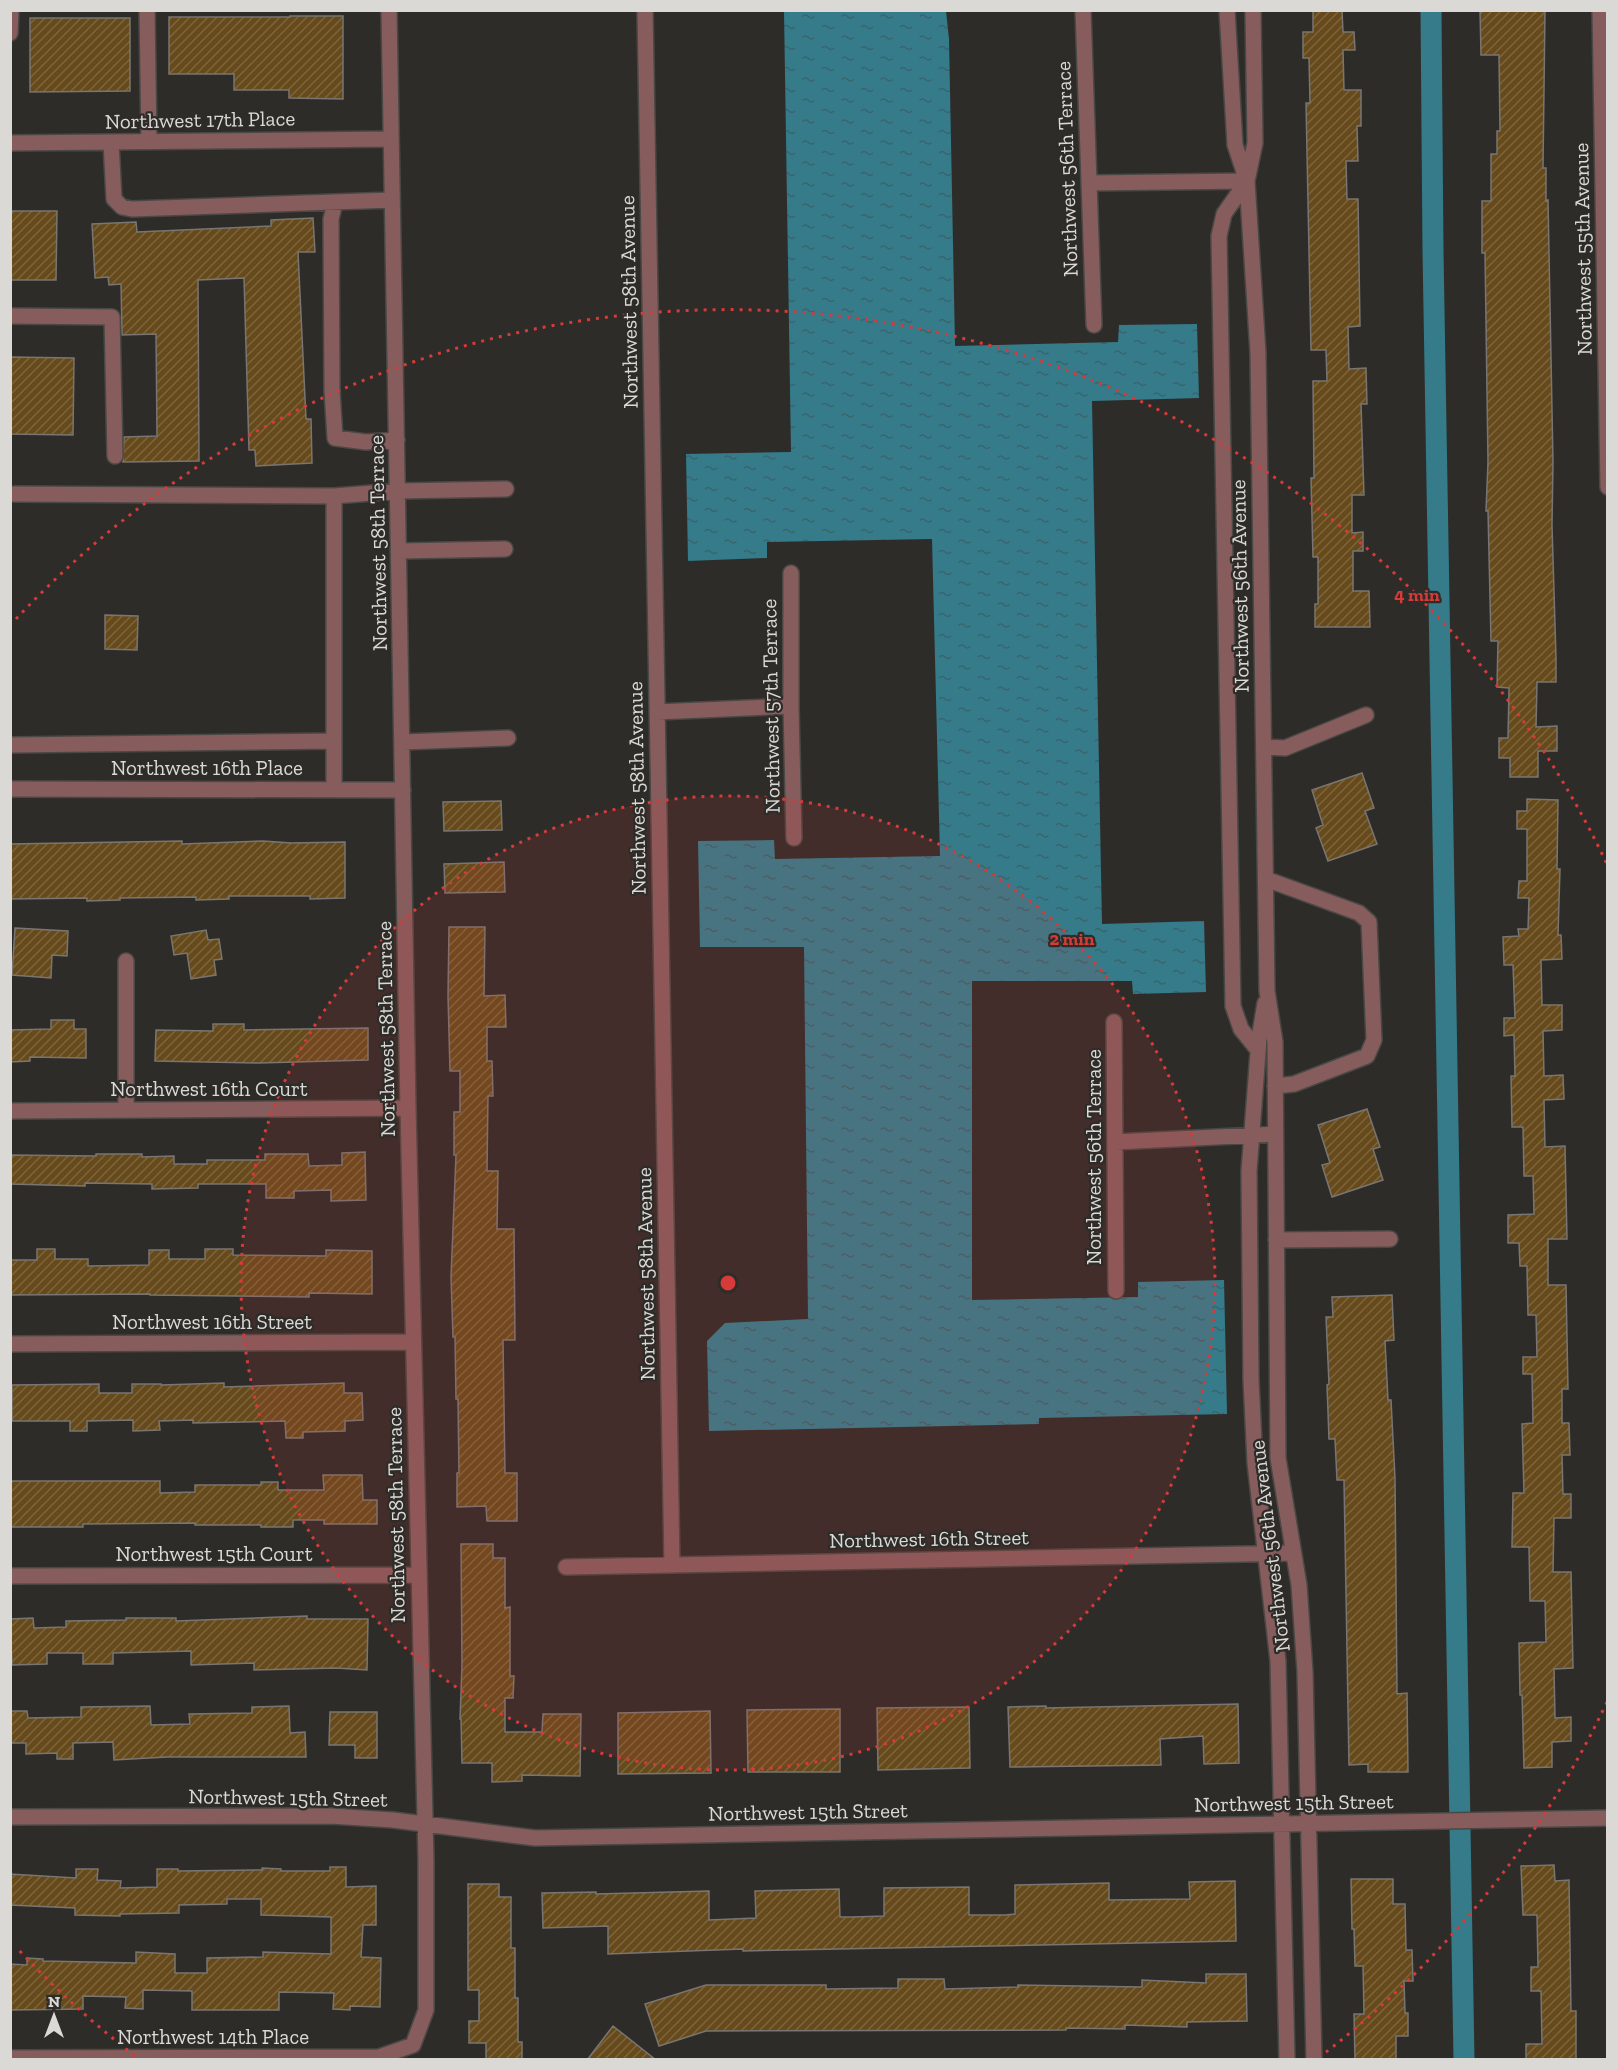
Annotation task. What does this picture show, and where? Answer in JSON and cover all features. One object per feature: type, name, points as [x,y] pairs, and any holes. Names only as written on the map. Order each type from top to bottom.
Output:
[{"type":"street","points":[[10,33],[11,10]]},
{"type":"street","points":[[147,10],[149,142]]},
{"type":"street","name":"Northwest 58th Terrace","points":[[389,10],[408,1108],[425,1825],[426,2010],[414,2045]]},
{"type":"street","name":"Northwest 58th Avenue","points":[[645,10],[672,1565]]},
{"type":"street","name":"Northwest 56th Terrace","points":[[1083,10],[1094,325]]},
{"type":"street","name":"Northwest 56th Avenue","points":[[1227,10],[1235,145],[1247,181],[1258,353],[1268,991],[1275,1042],[1278,1458],[1299,1585],[1305,1672],[1314,2060]]},
{"type":"street","name":"Northwest 56th Avenue","points":[[1247,181],[1255,143],[1252,10]]},
{"type":"street","name":"Northwest 55th Avenue","points":[[1600,10],[1608,487]]},
{"type":"street","name":"Northwest 17th Place","points":[[10,143],[391,139]]},
{"type":"street","points":[[111,142],[114,199],[122,207],[392,200]]},
{"type":"street","points":[[1089,183],[1247,181]]},
{"type":"street","points":[[1247,181],[1224,214],[1219,236],[1233,1006],[1241,1029],[1258,1050]]},
{"type":"street","points":[[335,203],[331,219],[335,438],[366,442],[397,440]]},
{"type":"street","points":[[10,316],[112,317],[115,456]]},
{"type":"street","points":[[14,494],[334,496],[398,491],[506,489]]},
{"type":"street","points":[[334,496],[334,790]]},
{"type":"street","points":[[399,551],[505,549]]},
{"type":"street","name":"Northwest 57th Terrace","points":[[791,573],[794,838]]},
{"type":"street","points":[[657,712],[791,706]]},
{"type":"street","points":[[1264,747],[1284,748],[1366,715]]},
{"type":"street","points":[[402,742],[508,738]]},
{"type":"street","points":[[10,744],[334,741]]},
{"type":"street","name":"Northwest 16th Place","points":[[10,789],[403,790]]},
{"type":"street","points":[[1266,879],[1359,913],[1369,922],[1374,1040],[1367,1056],[1294,1084],[1275,1086]]},
{"type":"street","points":[[126,961],[126,1110]]},
{"type":"street","name":"Northwest 56th Avenue","points":[[1268,991],[1258,1050],[1249,1182],[1252,1421],[1278,1661],[1287,2060]]},
{"type":"street","name":"Northwest 56th Terrace","points":[[1114,1022],[1116,1291]]},
{"type":"street","name":"Northwest 16th Court","points":[[10,1111],[408,1108]]},
{"type":"street","points":[[1115,1142],[1275,1134]]},
{"type":"street","points":[[1276,1240],[1390,1239]]},
{"type":"street","name":"Northwest 16th Street","points":[[10,1344],[414,1342]]},
{"type":"street","name":"Northwest 16th Street","points":[[566,1567],[1293,1554]]},
{"type":"street","name":"Northwest 15th Court","points":[[10,1576],[418,1575]]},
{"type":"street","name":"Northwest 15th Street","points":[[10,1817],[331,1816],[393,1820],[535,1838],[1608,1818]]},
{"type":"street","name":"Northwest 14th Place","points":[[10,2058],[379,2057],[414,2045]]},
{"type":"water","points":[[784,11],[946,11],[949,39],[955,346],[1118,342],[1119,325],[1197,324],[1199,398],[1092,401],[1102,924],[1204,921],[1206,992],[1133,994],[1132,981],[972,981],[972,1300],[1138,1297],[1138,1282],[1224,1280],[1227,1414],[1039,1418],[1039,1424],[709,1431],[707,1341],[725,1323],[808,1319],[804,947],[700,947],[698,841],[774,840],[775,859],[940,856],[932,539],[767,542],[767,558],[688,561],[686,454],[791,452]]},
{"type":"building","points":[[1313,10],[1342,10],[1343,32],[1354,32],[1355,50],[1343,50],[1344,90],[1361,90],[1361,126],[1357,126],[1358,161],[1346,161],[1347,199],[1358,199],[1360,326],[1348,327],[1349,369],[1366,368],[1367,404],[1361,404],[1364,495],[1352,495],[1352,533],[1363,532],[1363,551],[1353,551],[1353,591],[1369,591],[1370,627],[1315,627],[1315,604],[1318,604],[1318,557],[1313,557],[1311,478],[1314,478],[1313,381],[1327,381],[1326,350],[1311,350],[1306,103],[1310,103],[1309,58],[1303,58],[1303,32],[1313,32]]},
{"type":"building","points":[[1480,10],[1545,10],[1543,168],[1546,168],[1546,201],[1548,200],[1556,682],[1537,682],[1536,727],[1557,726],[1557,751],[1538,751],[1538,777],[1510,777],[1510,758],[1499,758],[1499,738],[1508,738],[1509,688],[1497,687],[1498,641],[1491,641],[1488,511],[1486,511],[1488,462],[1485,253],[1482,253],[1482,201],[1491,201],[1491,154],[1497,154],[1497,131],[1500,131],[1499,55],[1481,55]]},
{"type":"building","points":[[343,16],[343,99],[289,98],[289,90],[234,90],[234,74],[169,74],[169,17]]},
{"type":"building","points":[[30,18],[130,18],[130,91],[30,92]]},
{"type":"building","points":[[10,211],[57,211],[56,280],[10,280]]},
{"type":"building","points":[[313,218],[315,252],[298,252],[306,419],[311,419],[312,463],[256,466],[255,450],[249,450],[244,278],[198,280],[199,461],[123,462],[124,437],[157,436],[156,334],[122,335],[121,284],[109,285],[108,277],[95,278],[92,224],[136,222],[137,232],[271,226],[271,220]]},
{"type":"building","points":[[10,357],[74,358],[73,435],[10,434]]},
{"type":"building","points":[[105,615],[138,616],[137,650],[105,649]]},
{"type":"building","points":[[1362,773],[1374,808],[1365,811],[1377,844],[1328,861],[1316,828],[1323,825],[1312,790]]},
{"type":"building","points":[[1527,799],[1558,800],[1557,869],[1560,869],[1558,935],[1561,935],[1562,959],[1541,960],[1542,1005],[1562,1005],[1562,1030],[1543,1031],[1544,1076],[1563,1075],[1564,1099],[1544,1100],[1545,1147],[1565,1146],[1567,1239],[1548,1239],[1548,1285],[1566,1285],[1568,1389],[1562,1389],[1562,1423],[1569,1423],[1570,1455],[1562,1455],[1563,1494],[1571,1494],[1571,1518],[1554,1518],[1553,1572],[1571,1572],[1573,1668],[1554,1669],[1555,1718],[1571,1717],[1571,1741],[1552,1742],[1552,1767],[1524,1768],[1519,1643],[1546,1642],[1545,1601],[1530,1601],[1529,1547],[1512,1547],[1513,1493],[1524,1493],[1522,1424],[1533,1423],[1532,1374],[1523,1374],[1523,1357],[1537,1357],[1536,1315],[1528,1315],[1527,1266],[1520,1266],[1519,1243],[1508,1243],[1508,1215],[1534,1214],[1533,1176],[1524,1176],[1523,1127],[1512,1127],[1511,1076],[1515,1076],[1514,1035],[1504,1036],[1504,1018],[1515,1018],[1513,965],[1504,965],[1503,937],[1519,936],[1518,929],[1528,929],[1529,898],[1518,898],[1519,881],[1527,881],[1527,829],[1517,829],[1517,811],[1527,811]]},
{"type":"building","points":[[501,801],[502,830],[444,831],[443,802]]},
{"type":"building","points":[[182,841],[182,844],[263,841],[345,842],[345,898],[229,896],[229,899],[196,900],[196,897],[87,901],[87,898],[10,899],[10,844]]},
{"type":"building","points":[[504,862],[505,892],[445,893],[444,864]]},
{"type":"building","points":[[449,927],[485,927],[484,996],[505,995],[506,1027],[487,1027],[487,1061],[492,1061],[493,1096],[488,1096],[487,1171],[498,1171],[497,1229],[514,1229],[515,1340],[503,1340],[505,1473],[517,1473],[517,1521],[487,1521],[486,1506],[457,1507],[458,1399],[456,1399],[451,1277],[456,1155],[454,1155],[454,1112],[460,1112],[460,1071],[450,1071]]},
{"type":"building","points":[[15,928],[68,931],[67,956],[52,955],[51,978],[12,975]]},
{"type":"building","points":[[206,930],[208,940],[219,939],[222,959],[214,960],[216,975],[191,979],[187,953],[174,955],[171,936]]},
{"type":"building","points":[[51,1020],[74,1020],[74,1029],[86,1029],[86,1058],[30,1057],[30,1061],[10,1062],[10,1030],[51,1029]]},
{"type":"building","points":[[213,1024],[244,1024],[244,1030],[368,1028],[368,1060],[259,1063],[155,1061],[156,1030],[213,1031]]},
{"type":"building","points":[[1367,1109],[1380,1147],[1373,1149],[1383,1180],[1332,1197],[1322,1165],[1330,1163],[1318,1125]]},
{"type":"building","points":[[365,1152],[366,1200],[331,1201],[331,1190],[294,1191],[294,1198],[266,1198],[266,1184],[198,1184],[198,1188],[152,1189],[152,1184],[85,1183],[85,1186],[10,1184],[10,1155],[142,1154],[142,1157],[174,1156],[174,1164],[207,1164],[207,1160],[265,1160],[265,1154],[308,1154],[309,1166],[342,1165],[342,1153]]},
{"type":"building","points":[[37,1249],[55,1249],[55,1259],[88,1259],[88,1266],[149,1265],[149,1250],[169,1250],[169,1259],[205,1259],[205,1249],[233,1249],[233,1255],[326,1256],[326,1250],[372,1251],[372,1294],[309,1293],[309,1297],[150,1294],[10,1295],[10,1260],[37,1260]]},
{"type":"building","points":[[1392,1295],[1394,1340],[1385,1341],[1395,1478],[1397,1694],[1407,1693],[1408,1772],[1368,1772],[1368,1764],[1349,1765],[1344,1480],[1337,1480],[1335,1439],[1329,1439],[1326,1317],[1333,1317],[1332,1297]]},
{"type":"building","points":[[224,1383],[224,1387],[344,1383],[344,1393],[362,1393],[363,1420],[345,1421],[345,1431],[303,1432],[303,1438],[286,1438],[285,1421],[193,1423],[193,1420],[159,1421],[160,1430],[133,1431],[133,1420],[87,1421],[87,1431],[70,1431],[70,1421],[12,1421],[12,1385],[99,1384],[99,1393],[132,1393],[132,1384]]},
{"type":"building","points":[[323,1475],[362,1475],[363,1500],[377,1500],[377,1524],[324,1524],[324,1520],[293,1520],[293,1527],[195,1525],[195,1523],[10,1527],[11,1481],[160,1481],[160,1493],[195,1492],[195,1485],[261,1485],[261,1482],[278,1482],[278,1490],[324,1490]]},
{"type":"building","points":[[461,1544],[493,1544],[493,1558],[505,1558],[505,1608],[510,1607],[510,1676],[514,1676],[513,1698],[505,1698],[505,1732],[542,1732],[543,1714],[581,1714],[580,1776],[522,1775],[522,1781],[492,1782],[492,1763],[462,1763]]},
{"type":"building","points":[[307,1616],[307,1619],[368,1619],[367,1670],[336,1668],[254,1670],[254,1663],[191,1665],[191,1651],[113,1653],[113,1664],[83,1664],[83,1653],[47,1653],[47,1664],[12,1665],[10,1619],[33,1618],[34,1628],[66,1627],[66,1621],[126,1620],[126,1618],[176,1618],[176,1621]]},
{"type":"building","points":[[1238,1704],[1239,1763],[1204,1764],[1203,1736],[1160,1739],[1161,1765],[1010,1767],[1008,1707]]},
{"type":"building","points":[[150,1706],[151,1725],[190,1724],[189,1714],[252,1713],[252,1707],[289,1706],[290,1733],[305,1732],[306,1757],[167,1757],[114,1760],[113,1742],[73,1743],[73,1759],[57,1759],[57,1753],[26,1754],[26,1743],[10,1743],[10,1711],[27,1711],[28,1718],[81,1717],[81,1707]]},
{"type":"building","points":[[969,1707],[970,1768],[878,1770],[877,1708]]},
{"type":"building","points":[[840,1709],[840,1772],[748,1772],[747,1710]]},
{"type":"building","points":[[710,1711],[711,1773],[618,1774],[618,1713]]},
{"type":"building","points":[[330,1712],[377,1712],[377,1758],[355,1758],[355,1745],[329,1745]]},
{"type":"building","points":[[1554,1865],[1555,1881],[1569,1880],[1571,2011],[1576,2011],[1576,2060],[1526,2060],[1526,2044],[1542,2044],[1541,1991],[1531,1991],[1531,1967],[1538,1967],[1537,1915],[1523,1915],[1521,1866]]},
{"type":"building","points":[[330,1867],[346,1867],[346,1887],[376,1886],[376,1925],[363,1925],[361,1957],[381,1958],[380,2007],[350,2006],[350,2010],[333,2009],[334,1993],[279,1992],[279,2010],[192,2010],[192,1991],[143,1990],[143,2009],[125,2008],[126,1997],[83,1996],[83,2009],[10,2010],[10,1964],[27,1965],[27,1958],[43,1959],[43,1961],[136,1963],[136,1952],[175,1954],[175,1973],[207,1973],[207,1958],[263,1957],[263,1952],[331,1954],[331,1917],[261,1915],[261,1899],[227,1899],[227,1904],[179,1905],[179,1913],[120,1914],[120,1916],[75,1915],[75,1908],[10,1905],[10,1874],[76,1878],[76,1869],[98,1869],[97,1880],[121,1881],[120,1888],[157,1887],[157,1869],[178,1869],[178,1871],[262,1870],[262,1868],[281,1869],[281,1871],[330,1871]]},
{"type":"building","points":[[1351,1879],[1393,1879],[1393,1904],[1405,1904],[1406,1950],[1412,1950],[1413,1981],[1404,1981],[1408,2036],[1396,2036],[1396,2060],[1355,2060],[1354,2014],[1364,2014],[1363,1966],[1355,1966]]},
{"type":"building","points":[[1235,1881],[1236,1941],[743,1951],[743,1949],[608,1954],[608,1926],[543,1928],[542,1893],[709,1891],[709,1920],[756,1918],[755,1891],[839,1889],[840,1917],[853,1917],[884,1916],[884,1888],[969,1887],[969,1915],[1005,1915],[1015,1914],[1015,1885],[1109,1883],[1109,1900],[1190,1899],[1189,1882]]},
{"type":"building","points":[[468,1884],[499,1884],[499,1897],[511,1897],[511,1948],[515,1948],[515,1998],[518,1998],[518,2042],[522,2042],[522,2060],[486,2060],[486,2043],[469,2043],[469,2021],[479,2021],[479,1990],[468,1990]]},
{"type":"building","points":[[1206,1974],[1246,1974],[1247,2021],[1187,2022],[1187,2027],[1125,2025],[1125,2029],[706,2031],[659,2046],[645,2004],[706,1985],[826,1985],[826,1989],[898,1988],[898,1979],[944,1979],[945,1989],[1018,1987],[1018,1985],[1142,1987],[1142,1980],[1206,1983]]},
{"type":"building","points":[[613,2026],[656,2060],[587,2060]]},
{"type":"waterway","points":[[1431,10],[1433,251],[1464,2060]]}]
